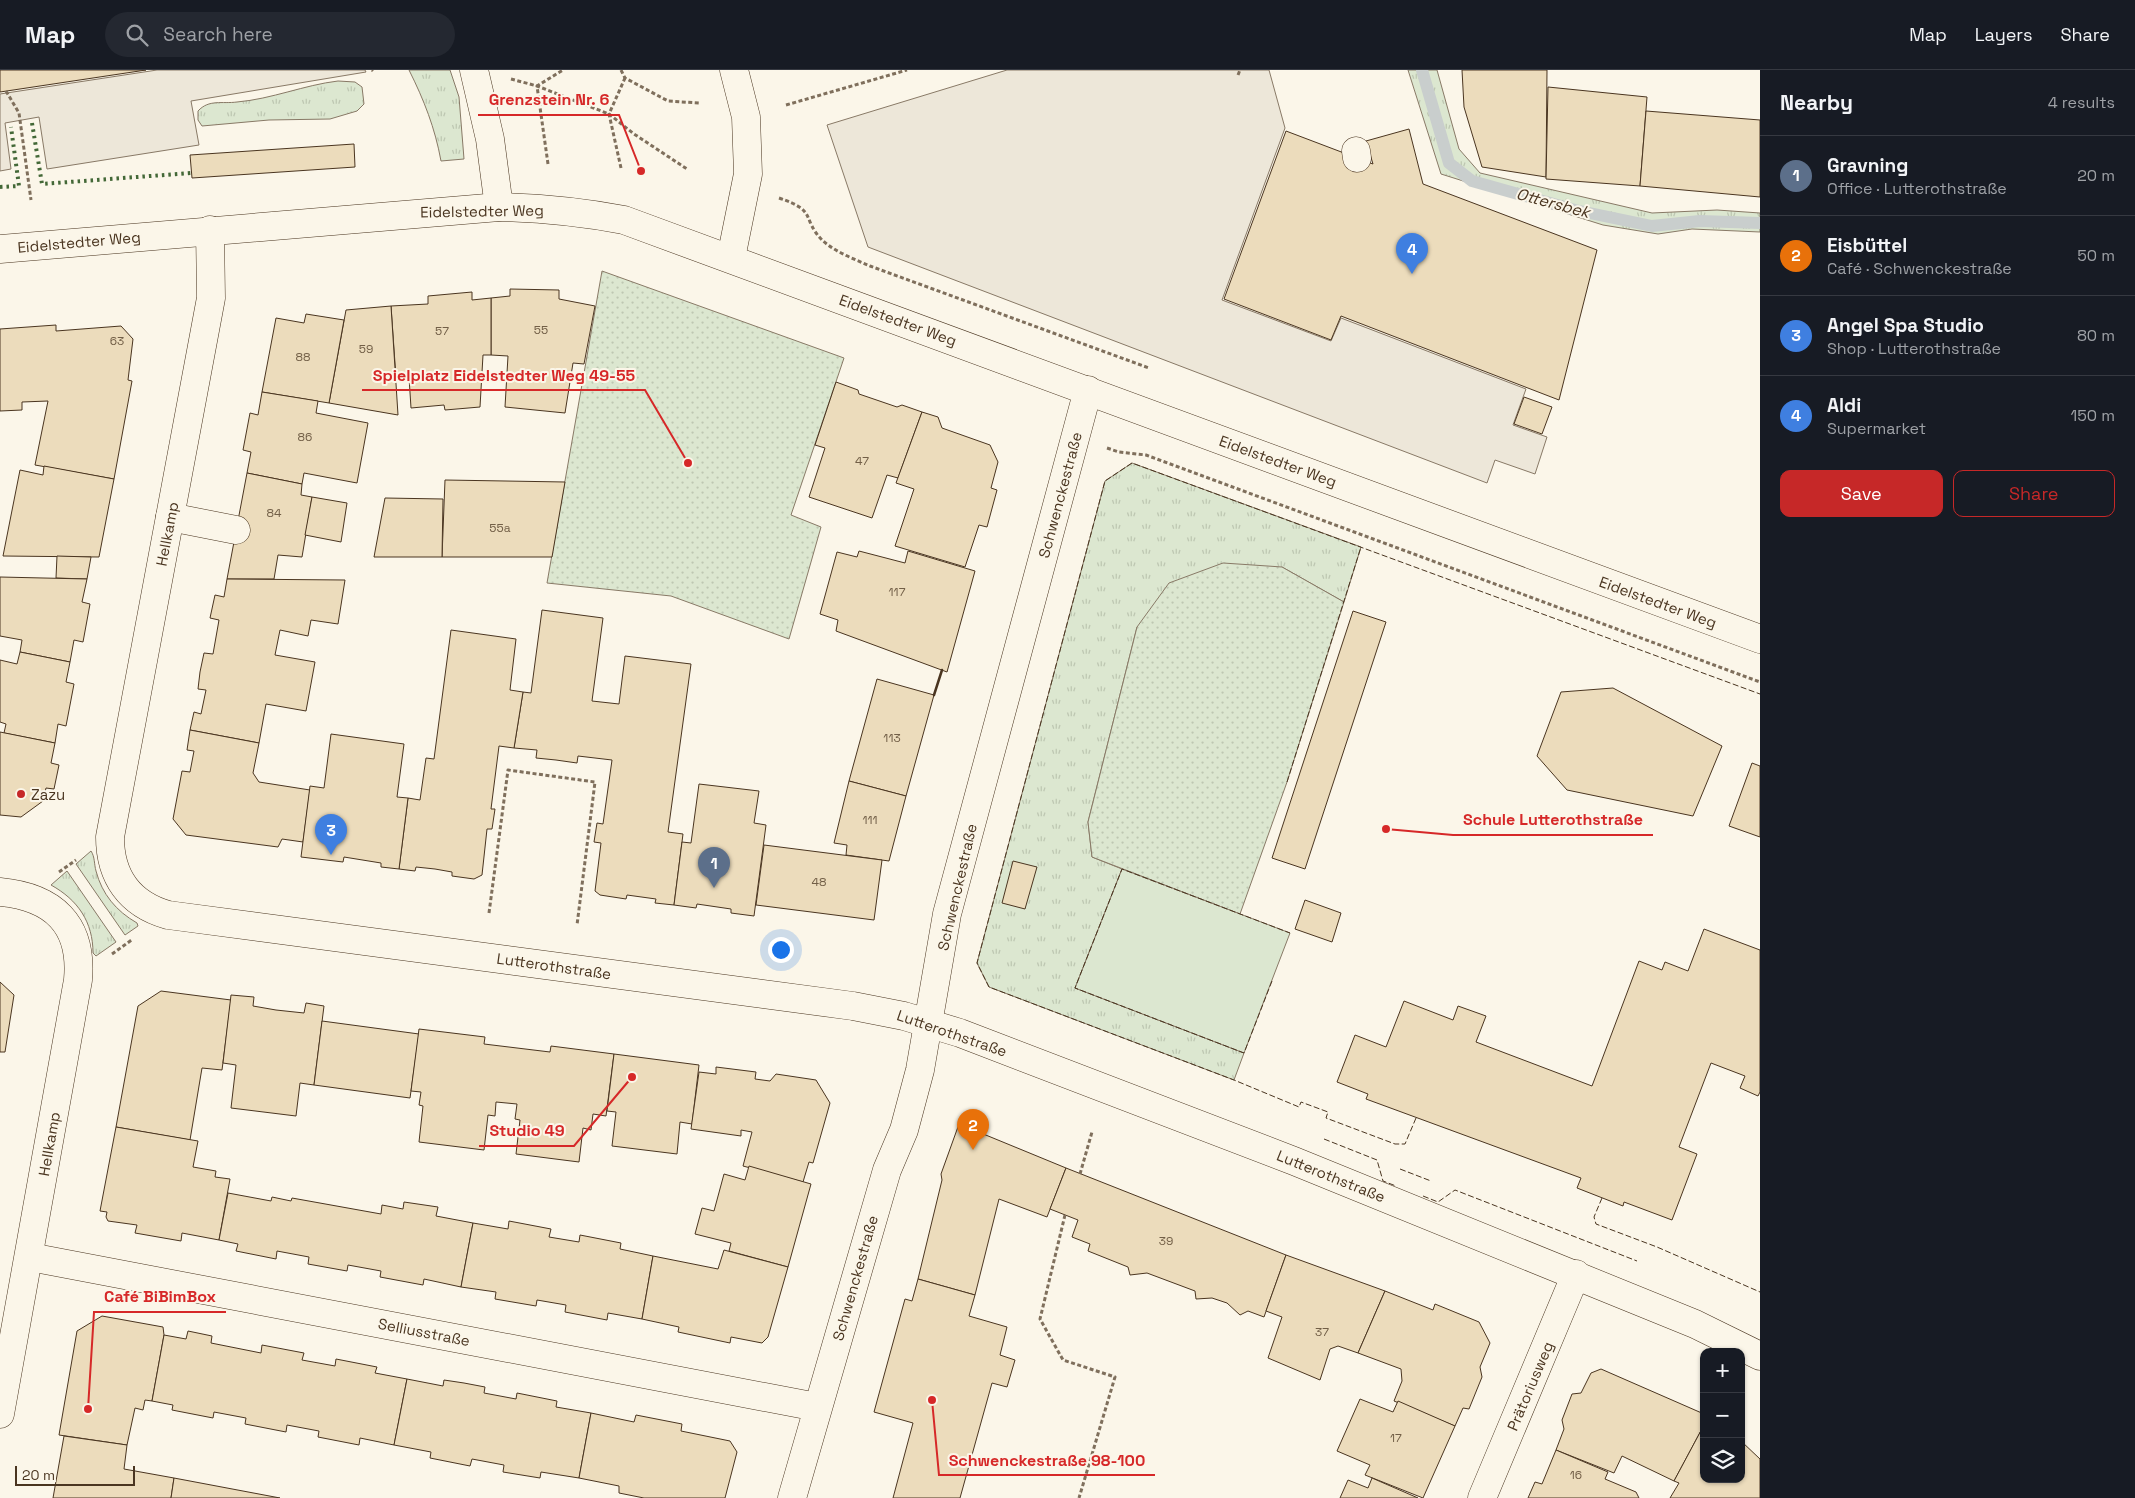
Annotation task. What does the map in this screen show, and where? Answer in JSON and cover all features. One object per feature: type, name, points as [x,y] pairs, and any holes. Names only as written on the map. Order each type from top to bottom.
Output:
[{"type":"street","points":[[474,70],[490,139],[498,207]]},
{"type":"street","points":[[731,258],[748,174],[746,117],[734,70]]},
{"type":"street","name":"Eidelstedter Weg","points":[[0,249],[498,207],[575,212],[624,220],[1760,640]]},
{"type":"street","name":"Hellkamp","points":[[110,837],[211,298],[210,230]]},
{"type":"street","name":"Schwenckestraße","points":[[792,1498],[817,1406],[887,1170],[904,1130],[920,1070],[947,914],[1088,390]]},
{"type":"street","points":[[170,517],[236,530]]},
{"type":"street","name":"Lutterothstraße","points":[[110,837],[114,871],[126,891],[144,906],[168,915],[862,1007],[929,1022],[1294,1161],[1576,1274],[1726,1337],[1760,1356]]},
{"type":"street","points":[[0,892],[27,895]]},
{"type":"street","name":"Hellkamp","points":[[0,1414],[30,1257],[78,976],[79,958],[72,933],[66,923],[44,903],[27,895]]},
{"type":"street","name":"Selliusstraße","points":[[30,1257],[817,1406]]},
{"type":"street","name":"Prätoriusweg","points":[[1482,1498],[1576,1274]]},
{"type":"path","points":[[537,86],[563,70]]},
{"type":"path","points":[[621,70],[625,78],[668,101],[699,103]]},
{"type":"path","points":[[786,105],[907,70]]},
{"type":"path","points":[[1238,75],[1240,70]]},
{"type":"path","points":[[509,78],[537,86],[609,114],[634,134],[687,168]]},
{"type":"path","points":[[621,168],[609,114],[625,78]]},
{"type":"path","points":[[537,86],[548,164]]},
{"type":"path","points":[[6,91],[18,113],[31,200]]},
{"type":"path","points":[[786,200],[800,205],[807,213],[820,238],[830,247],[870,266],[1149,368]]},
{"type":"path","points":[[1100,445],[1119,452],[1146,455],[1760,682]]},
{"type":"path","points":[[489,913],[508,770],[595,782],[577,925]]},
{"type":"path","points":[[27,895],[110,837]]},
{"type":"path","points":[[78,976],[168,915]]},
{"type":"path","points":[[1080,1174],[1092,1132]]},
{"type":"path","points":[[1065,1216],[1040,1319],[1063,1360],[1115,1376],[1079,1498]]},
{"type":"green space","points":[[409,70],[450,70],[459,97],[464,159],[441,161],[436,137],[428,114]]},
{"type":"green space","points":[[1408,70],[1437,70],[1459,149],[1480,173],[1652,213],[1717,210],[1760,213],[1760,232],[1692,229],[1658,234],[1603,225],[1441,174]]},
{"type":"green space","points":[[338,81],[355,82],[362,87],[364,104],[357,111],[330,119],[269,120],[202,126],[198,120],[198,111],[211,103],[250,100]]},
{"type":"green space","points":[[602,271],[844,358],[791,515],[821,527],[789,639],[671,596],[547,583]]},
{"type":"green space","points":[[1132,463],[1361,547],[1344,602],[1282,567],[1137,627],[1088,822],[1092,857],[1122,869],[1075,988],[1244,1053],[1234,1080],[989,987],[977,963],[1105,481]]},
{"type":"green space","points":[[1223,563],[1282,567],[1344,602],[1287,782],[1240,914],[1092,857],[1088,822],[1137,627],[1169,583]]},
{"type":"green space","points":[[91,851],[95,868],[106,894],[116,907],[137,923],[138,926],[125,935],[76,864]]},
{"type":"green space","points":[[1122,869],[1290,933],[1244,1053],[1075,988]]},
{"type":"green space","points":[[67,871],[116,942],[96,956],[93,953],[90,931],[82,913],[69,898],[51,885]]},
{"type":"shaded area","points":[[157,70],[365,70],[366,72],[191,101],[199,145],[47,169],[39,117],[5,123],[11,169],[0,171],[0,94]]},
{"type":"shaded area","points":[[1007,70],[1269,70],[1285,128],[1222,300],[1331,341],[1341,318],[1526,389],[1513,425],[1547,437],[1535,474],[1495,460],[1487,483],[868,247],[827,125]]},
{"type":"building","points":[[0,70],[146,70],[0,92]]},
{"type":"building","points":[[1462,70],[1547,70],[1546,177],[1482,167],[1464,107]]},
{"type":"building","points":[[1548,87],[1647,97],[1640,186],[1546,179]]},
{"type":"building","points":[[1646,111],[1760,120],[1760,197],[1640,186]]},
{"type":"building","points":[[1409,129],[1423,184],[1597,250],[1559,400],[1341,316],[1331,340],[1224,299],[1286,131],[1373,164],[1366,141]]},
{"type":"building","points":[[354,144],[355,167],[192,178],[190,155]]},
{"type":"building","points":[[510,289],[559,290],[559,299],[595,306],[584,364],[573,363],[565,413],[505,407],[508,356],[491,355],[491,298],[510,296]]},
{"type":"building","points":[[472,292],[472,300],[491,298],[491,355],[483,355],[480,407],[445,410],[444,405],[411,408],[409,377],[396,378],[391,306],[428,304],[428,296]]},
{"type":"building","points":[[391,306],[398,415],[329,403],[346,310]]},
{"type":"building","points":[[306,314],[344,320],[329,403],[262,392],[276,318],[304,323]]},
{"type":"building","points":[[56,325],[56,331],[121,326],[133,339],[128,380],[132,381],[114,479],[35,465],[48,401],[22,402],[22,410],[0,411],[0,329]]},
{"type":"building","points":[[836,382],[858,390],[859,394],[897,407],[902,405],[922,412],[898,478],[887,475],[872,518],[809,497],[825,448],[815,445]]},
{"type":"building","points":[[262,392],[318,401],[316,413],[368,423],[357,483],[304,473],[302,484],[247,473],[251,452],[243,450],[250,413],[258,415]]},
{"type":"building","points":[[1524,397],[1552,407],[1542,434],[1514,424]]},
{"type":"building","points":[[922,412],[938,417],[942,428],[990,445],[998,462],[991,488],[997,490],[987,527],[979,525],[965,567],[895,546],[914,489],[896,483]]},
{"type":"building","points":[[44,466],[114,479],[99,557],[3,556],[20,470],[43,475]]},
{"type":"building","points":[[247,473],[302,484],[301,495],[312,497],[302,557],[278,555],[274,579],[227,579]]},
{"type":"building","points":[[445,480],[565,482],[552,557],[442,557]]},
{"type":"building","points":[[312,497],[347,503],[341,542],[305,535]]},
{"type":"building","points":[[385,498],[443,499],[442,557],[374,557]]},
{"type":"building","points":[[859,551],[905,563],[908,551],[975,571],[947,672],[836,631],[838,620],[820,614],[837,552],[857,557]]},
{"type":"building","points":[[57,556],[91,557],[87,579],[56,578]]},
{"type":"building","points":[[0,577],[87,579],[82,602],[90,604],[83,642],[74,640],[70,662],[20,652],[22,640],[0,636]]},
{"type":"building","points":[[227,579],[345,580],[338,624],[311,620],[308,636],[280,630],[275,655],[315,662],[306,711],[266,704],[259,743],[190,730],[194,712],[201,714],[206,690],[198,689],[204,653],[213,654],[219,620],[210,618],[215,595],[224,597]]},
{"type":"building","points":[[542,610],[603,618],[592,701],[619,704],[625,656],[691,664],[668,832],[683,834],[674,905],[655,903],[656,899],[627,895],[626,899],[600,895],[595,891],[601,843],[594,842],[597,823],[603,824],[612,760],[578,756],[577,763],[536,758],[537,750],[514,748],[523,692],[531,693]]},
{"type":"building","points":[[1353,611],[1386,622],[1305,869],[1272,858]]},
{"type":"building","points":[[451,630],[516,639],[510,690],[523,692],[514,748],[499,746],[491,809],[495,809],[492,829],[487,829],[482,875],[474,879],[452,876],[452,872],[435,869],[416,867],[415,871],[399,869],[408,798],[420,800],[426,758],[434,759]]},
{"type":"building","points":[[20,652],[70,662],[66,682],[74,684],[66,726],[58,724],[55,743],[4,733],[6,724],[0,722],[0,660],[17,664]]},
{"type":"building","points":[[877,679],[934,695],[906,796],[849,781]]},
{"type":"building","points":[[1613,688],[1722,746],[1693,816],[1567,790],[1537,756],[1561,692]]},
{"type":"building","points":[[190,730],[259,743],[253,773],[259,782],[310,790],[303,842],[282,839],[278,847],[186,835],[173,819],[182,771],[190,772],[194,751],[187,750]]},
{"type":"building","points":[[0,732],[55,743],[51,763],[59,765],[54,789],[46,788],[43,801],[21,817],[0,815]]},
{"type":"building","points":[[331,734],[404,744],[397,797],[408,798],[399,869],[381,867],[381,863],[344,857],[343,862],[301,857],[310,786],[324,788]]},
{"type":"building","points":[[1752,763],[1760,766],[1760,837],[1729,826]]},
{"type":"building","points":[[849,781],[906,796],[889,861],[846,855],[847,845],[834,843]]},
{"type":"building","points":[[699,784],[759,791],[754,823],[766,825],[754,916],[731,913],[731,909],[697,904],[696,908],[674,905],[682,842],[691,843]]},
{"type":"building","points":[[764,845],[882,860],[874,920],[756,905]]},
{"type":"building","points":[[1013,861],[1037,867],[1025,909],[1002,903]]},
{"type":"building","points":[[1305,900],[1341,913],[1332,942],[1295,929]]},
{"type":"building","points":[[1704,929],[1760,950],[1760,1092],[1758,1096],[1740,1088],[1745,1076],[1711,1063],[1679,1147],[1697,1154],[1672,1220],[1624,1202],[1623,1206],[1577,1188],[1581,1178],[1366,1099],[1368,1094],[1337,1082],[1355,1035],[1386,1047],[1404,1001],[1453,1020],[1458,1006],[1486,1016],[1476,1042],[1592,1086],[1639,961],[1662,970],[1665,962],[1688,971]]},
{"type":"building","points":[[0,982],[14,995],[5,1052],[0,1052]]},
{"type":"building","points":[[161,991],[231,1000],[222,1070],[202,1068],[190,1140],[116,1127],[138,1006]]},
{"type":"building","points":[[231,995],[254,997],[253,1006],[276,1010],[304,1013],[306,1003],[324,1006],[314,1085],[300,1083],[296,1116],[231,1108],[236,1065],[223,1063]]},
{"type":"building","points":[[322,1021],[419,1034],[410,1098],[314,1085]]},
{"type":"building","points":[[419,1029],[485,1037],[484,1044],[550,1052],[551,1046],[614,1054],[606,1116],[593,1114],[591,1130],[583,1128],[579,1162],[516,1154],[520,1120],[515,1119],[517,1104],[496,1102],[495,1116],[488,1115],[484,1150],[419,1142],[423,1106],[419,1105],[421,1092],[411,1091]]},
{"type":"building","points":[[614,1054],[699,1065],[692,1124],[680,1122],[677,1154],[612,1146],[616,1112],[607,1111]]},
{"type":"building","points":[[716,1067],[756,1072],[755,1079],[770,1081],[776,1074],[816,1080],[830,1103],[813,1163],[809,1162],[803,1182],[743,1166],[752,1132],[741,1130],[741,1136],[691,1129],[699,1072],[716,1074]]},
{"type":"building","points":[[959,1124],[1066,1168],[1047,1217],[999,1199],[975,1295],[918,1279],[942,1180],[941,1174]]},
{"type":"building","points":[[116,1127],[198,1141],[193,1167],[216,1171],[215,1177],[230,1179],[219,1240],[182,1233],[181,1241],[135,1233],[137,1225],[108,1221],[106,1217],[107,1212],[100,1211]]},
{"type":"building","points":[[749,1166],[811,1184],[788,1267],[729,1251],[731,1243],[695,1234],[702,1208],[714,1211],[724,1174],[745,1180]]},
{"type":"building","points":[[1066,1168],[1286,1255],[1264,1317],[1248,1311],[1240,1315],[1227,1303],[1212,1298],[1196,1299],[1195,1291],[1147,1273],[1130,1275],[1128,1267],[1088,1251],[1090,1244],[1072,1237],[1078,1220],[1050,1209]]},
{"type":"building","points":[[228,1193],[271,1201],[272,1197],[291,1201],[292,1198],[381,1214],[382,1205],[403,1209],[404,1202],[438,1207],[436,1216],[473,1223],[461,1287],[424,1279],[423,1285],[380,1277],[381,1271],[348,1265],[347,1271],[308,1264],[309,1257],[277,1251],[276,1259],[236,1251],[238,1244],[219,1240]]},
{"type":"building","points":[[509,1221],[551,1229],[549,1237],[579,1242],[580,1235],[621,1243],[620,1249],[653,1256],[642,1319],[608,1313],[607,1320],[565,1312],[566,1305],[537,1300],[536,1306],[495,1299],[496,1292],[461,1287],[473,1223],[508,1229]]},
{"type":"building","points":[[724,1250],[788,1267],[768,1337],[762,1343],[731,1337],[730,1343],[678,1332],[679,1327],[642,1319],[653,1256],[718,1269]]},
{"type":"building","points":[[1286,1255],[1385,1291],[1358,1353],[1338,1346],[1330,1349],[1320,1380],[1268,1358],[1282,1317],[1266,1311]]},
{"type":"building","points":[[918,1279],[975,1295],[969,1316],[1007,1327],[1000,1355],[1015,1360],[1007,1387],[992,1383],[960,1498],[893,1498],[913,1423],[874,1412],[905,1299],[912,1301]]},
{"type":"building","points":[[1385,1291],[1433,1310],[1435,1304],[1479,1322],[1490,1343],[1480,1367],[1482,1377],[1469,1409],[1463,1408],[1455,1426],[1394,1401],[1402,1381],[1401,1369],[1358,1353]]},
{"type":"building","points":[[102,1316],[163,1327],[164,1335],[152,1401],[145,1400],[143,1410],[135,1408],[127,1445],[59,1435],[77,1331]]},
{"type":"building","points":[[188,1331],[212,1336],[211,1343],[261,1353],[262,1345],[304,1353],[302,1360],[335,1366],[336,1359],[377,1367],[375,1373],[407,1379],[394,1445],[360,1438],[359,1445],[318,1437],[319,1431],[287,1425],[286,1432],[245,1424],[246,1418],[214,1412],[213,1418],[172,1410],[173,1405],[152,1401],[164,1335],[186,1339]]},
{"type":"building","points":[[1601,1369],[1700,1412],[1700,1432],[1674,1481],[1622,1456],[1614,1473],[1556,1450],[1564,1429],[1562,1420],[1572,1394],[1581,1393],[1591,1373]]},
{"type":"building","points":[[407,1379],[443,1386],[444,1380],[464,1383],[485,1387],[484,1393],[516,1399],[517,1393],[557,1401],[556,1407],[591,1413],[579,1478],[541,1472],[540,1478],[503,1472],[504,1465],[472,1459],[470,1466],[430,1458],[431,1452],[394,1445]]},
{"type":"building","points":[[1360,1399],[1393,1412],[1398,1401],[1455,1426],[1423,1498],[1365,1475],[1370,1465],[1337,1451]]},
{"type":"building","points":[[591,1413],[634,1422],[636,1415],[682,1424],[681,1431],[730,1441],[737,1452],[725,1498],[644,1498],[619,1493],[619,1486],[579,1478]]},
{"type":"building","points":[[1700,1432],[1700,1483],[1745,1483],[1745,1445],[1760,1459],[1760,1498],[1670,1498],[1679,1483],[1674,1481]]},
{"type":"building","points":[[64,1436],[127,1445],[124,1469],[174,1478],[171,1498],[53,1498]]},
{"type":"building","points":[[1556,1450],[1608,1472],[1605,1479],[1636,1492],[1639,1498],[1528,1498],[1535,1482],[1542,1484]]},
{"type":"building","points":[[174,1478],[280,1498],[171,1498]]},
{"type":"building","points":[[1372,1478],[1418,1498],[1340,1498],[1348,1480],[1368,1488]]},
{"type":"waterway","name":"Ottersbek","points":[[1422,70],[1449,163],[1472,181],[1575,210],[1652,226],[1700,221],[1760,223]]},
{"type":"hedge","points":[[32,123],[42,184],[191,173]]},
{"type":"hedge","points":[[0,187],[19,186],[11,127]]},
{"type":"fence","points":[[1416,1118],[1405,1144],[1395,1144],[1326,1118],[1328,1112],[1301,1102],[1299,1107],[1234,1080],[989,987],[977,963],[1105,481],[1132,463],[1760,694]]},
{"type":"fence","points":[[1287,782],[1361,547]]},
{"type":"fence","points":[[1272,981],[1244,1053],[1075,988],[1122,869],[1290,933]]},
{"type":"fence","points":[[1324,1139],[1377,1160],[1383,1181],[1396,1186]]},
{"type":"fence","points":[[1400,1169],[1431,1181]]},
{"type":"fence","points":[[1423,1196],[1438,1202],[1455,1190],[1637,1261]]},
{"type":"fence","points":[[1602,1198],[1594,1217],[1596,1224],[1657,1247],[1760,1292]]},
{"type":"wall","points":[[934,695],[942,670]]},
{"type":"place","name":"Grenzstein Nr. 6","points":[[641,171]]},
{"type":"place","name":"Aldi","points":[[1412,274]]},
{"type":"place","name":"Spielplatz Eidelstedter Weg 49-55","points":[[688,463]]},
{"type":"place","name":"Zazu","points":[[21,794]]},
{"type":"place","name":"Schule Lutterothstraße","points":[[1386,829]]},
{"type":"place","name":"Angel Spa Studio","points":[[331,855]]},
{"type":"place","name":"Gravning","points":[[714,888]]},
{"type":"place","name":"Studio 49","points":[[632,1077]]},
{"type":"place","name":"Eisbüttel","points":[[973,1150]]},
{"type":"place","name":"Schwenckestraße 98-100","points":[[932,1400]]},
{"type":"place","name":"Café BiBimBox","points":[[88,1409]]}]
